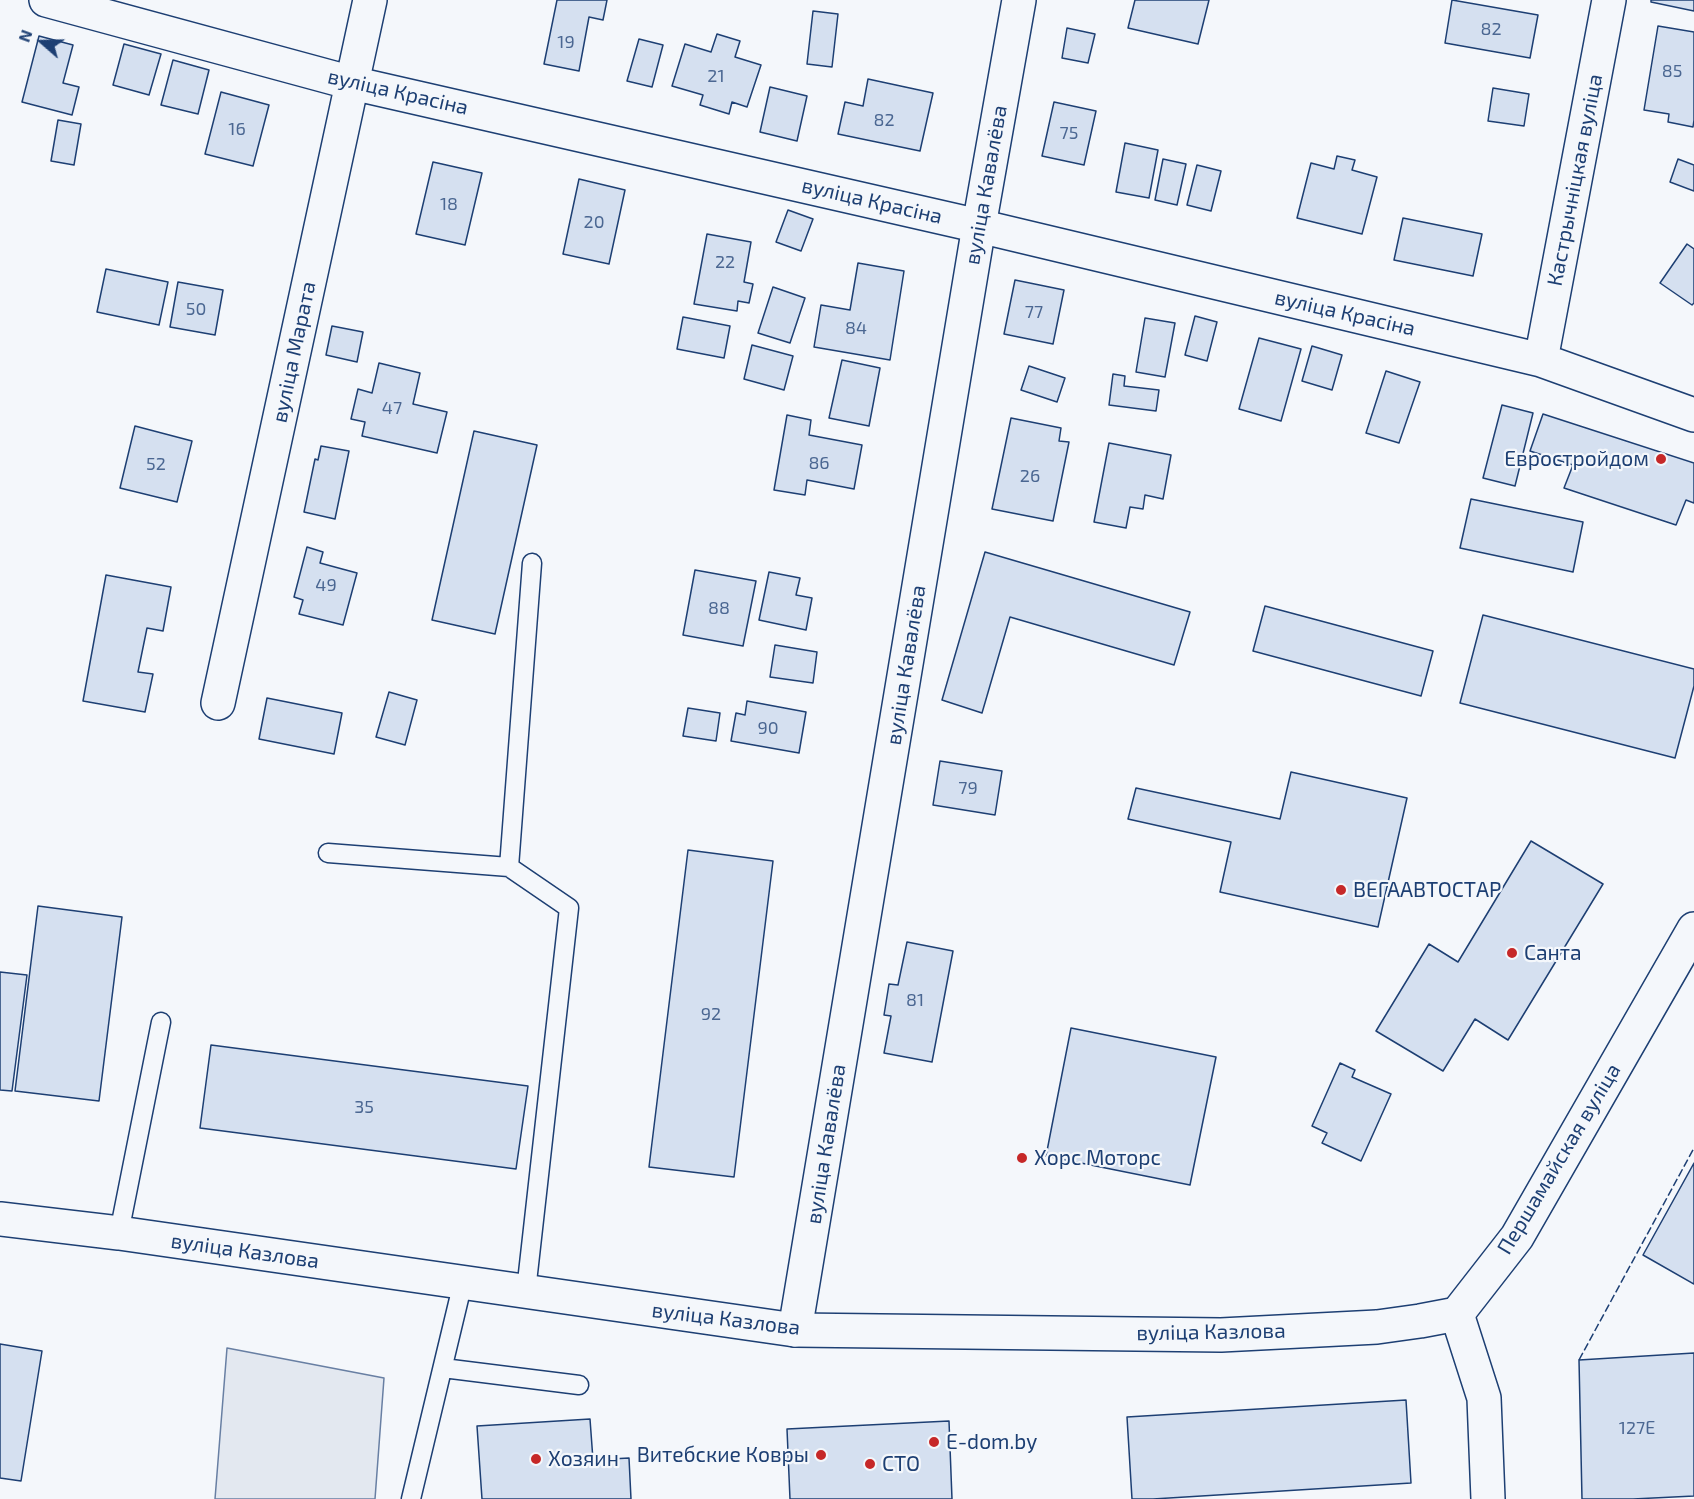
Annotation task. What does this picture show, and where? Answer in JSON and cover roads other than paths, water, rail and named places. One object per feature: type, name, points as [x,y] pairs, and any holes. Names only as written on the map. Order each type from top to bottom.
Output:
[{"type":"street","name":"вуліца Красіна","points":[[46,0],[352,83],[979,226],[1541,360],[1694,415]]},
{"type":"street","name":"вуліца Марата","points":[[218,703],[370,0]]},
{"type":"street","name":"вуліца Кавалёва","points":[[795,1330],[979,226],[1019,0]]},
{"type":"street","name":"Кастрычніцкая вуліца","points":[[1541,360],[1609,0]]},
{"type":"street","name":"Першамайская вуліца","points":[[1457,1314],[1516,1237],[1694,929]]},
{"type":"street","name":"вуліца Казлова","points":[[0,1219],[119,1233],[795,1330],[1221,1335],[1377,1327],[1457,1314]]},
{"type":"street","points":[[1457,1314],[1484,1398],[1488,1499]]},
{"type":"lane","points":[[509,867],[532,563]]},
{"type":"lane","points":[[328,854],[509,867],[569,908],[526,1291]]},
{"type":"lane","points":[[119,1233],[161,1022]]},
{"type":"lane","points":[[411,1499],[464,1282]]},
{"type":"lane","points":[[443,1368],[579,1385]]},
{"type":"place","name":"Евростройдом","points":[[1661,459]]},
{"type":"place","name":"ВЕГААВТОСТАР","points":[[1341,890]]},
{"type":"place","name":"Санта","points":[[1512,953]]},
{"type":"place","name":"Хорс Моторс","points":[[1022,1158]]},
{"type":"place","name":"E-dom.by","points":[[934,1442]]},
{"type":"place","name":"Витебские Ковры","points":[[821,1455]]},
{"type":"place","name":"Хозяин","points":[[536,1459]]},
{"type":"place","name":"СТО","points":[[870,1464]]}]
